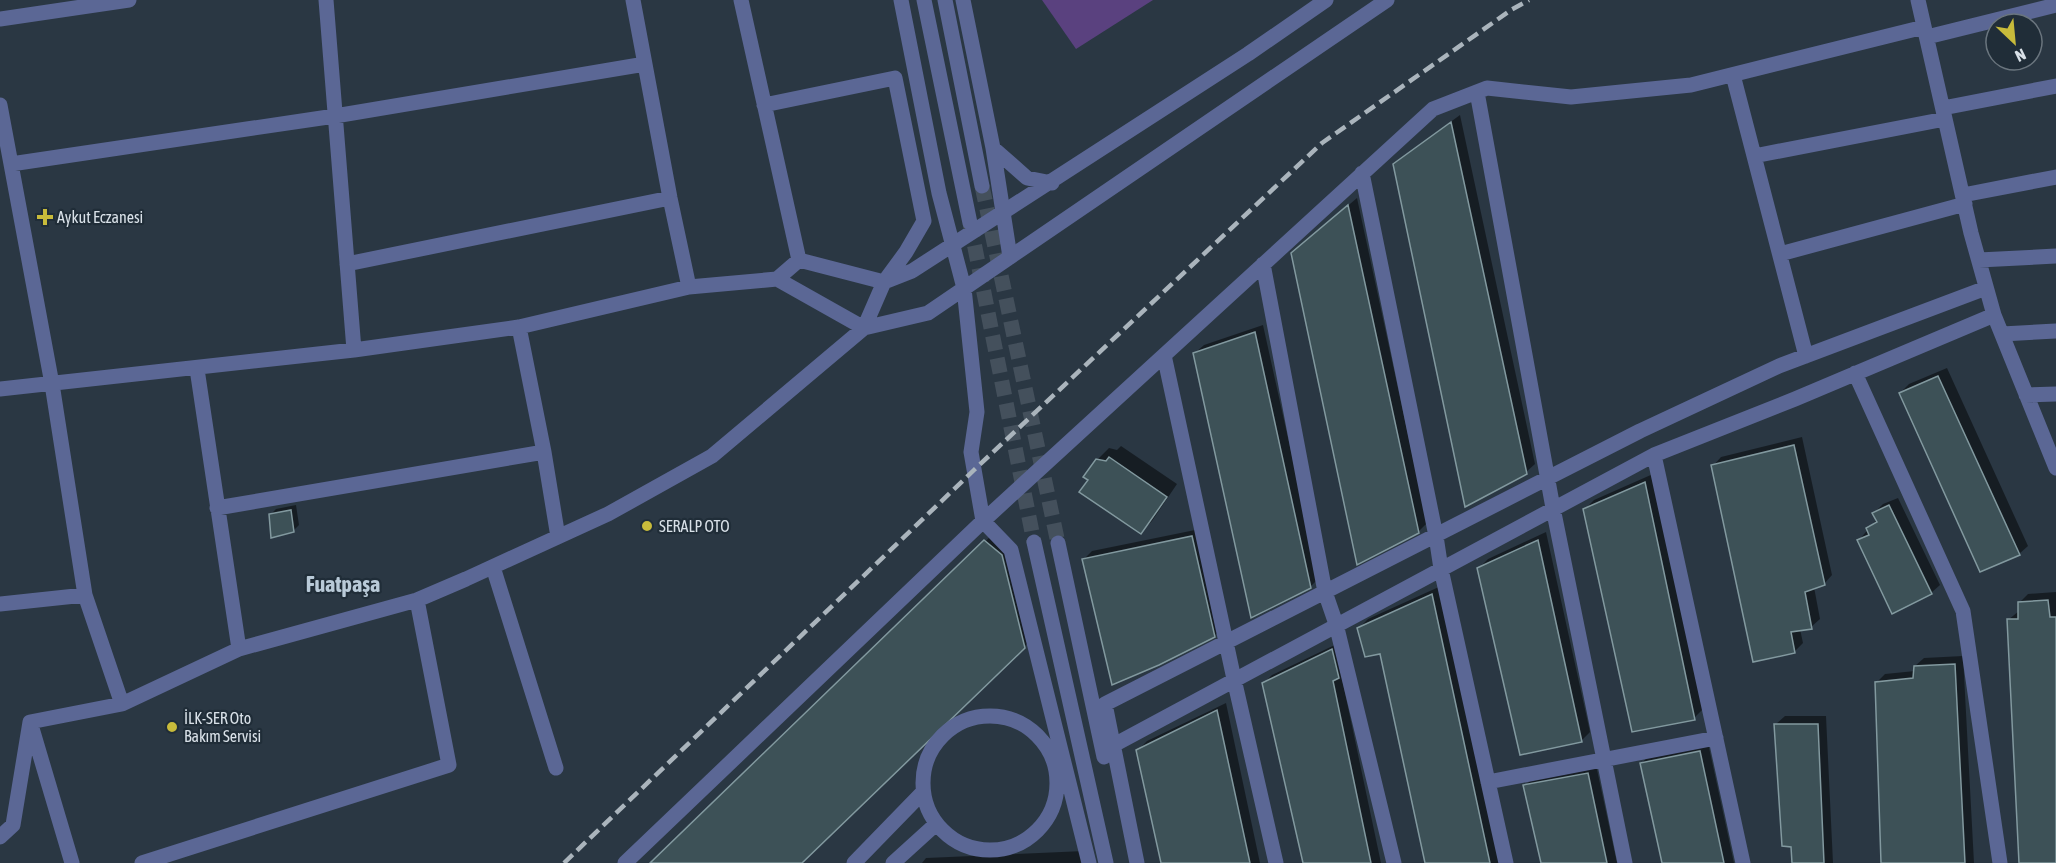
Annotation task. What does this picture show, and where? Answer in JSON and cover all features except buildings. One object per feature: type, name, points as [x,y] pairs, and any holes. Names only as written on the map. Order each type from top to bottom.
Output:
[{"type":"street","points":[[0,19],[129,0]]},
{"type":"street","points":[[326,0],[354,350]]},
{"type":"street","points":[[633,0],[669,198],[689,287]]},
{"type":"street","points":[[741,0],[799,260]]},
{"type":"street","points":[[901,0],[939,193],[964,288],[977,412],[970,452],[983,521],[1011,550],[1089,863]]},
{"type":"street","points":[[924,0],[970,223]]},
{"type":"street","points":[[945,0],[982,186]]},
{"type":"street","points":[[963,0],[993,148],[1010,257]]},
{"type":"street","points":[[799,260],[884,282],[912,271],[1052,183],[1326,0]]},
{"type":"street","points":[[0,389],[197,369],[519,327],[689,287],[777,279],[864,328],[928,313],[1386,0]]},
{"type":"street","points":[[1918,0],[1986,288],[1994,315],[2026,394],[2051,446],[2056,468]]},
{"type":"street","points":[[625,863],[983,521],[1433,109],[1486,88],[1571,97],[1691,86],[1926,32],[2056,5]]},
{"type":"street","points":[[11,164],[335,116],[645,64]]},
{"type":"street","points":[[1733,75],[1806,356]]},
{"type":"street","points":[[30,722],[122,704],[239,649],[417,600],[608,514],[712,456],[864,328],[884,282],[906,252],[924,221],[895,78],[764,105]]},
{"type":"street","points":[[1754,156],[2056,86]]},
{"type":"street","points":[[1477,92],[1553,508],[1625,863]]},
{"type":"street","points":[[0,105],[52,384],[85,595],[122,704]]},
{"type":"street","points":[[993,148],[1027,178],[1052,183]]},
{"type":"street","points":[[1362,173],[1441,568],[1506,863]]},
{"type":"street","points":[[1779,254],[1964,199],[2056,177]]},
{"type":"street","points":[[347,264],[669,198]]},
{"type":"street","points":[[1979,260],[2056,256]]},
{"type":"street","points":[[777,279],[799,260]]},
{"type":"street","points":[[1263,264],[1325,592],[1336,624],[1394,863]]},
{"type":"street","points":[[1137,863],[1105,704],[1651,426],[1779,366],[1986,288]]},
{"type":"street","points":[[1112,746],[1654,455],[1994,315]]},
{"type":"street","points":[[519,327],[558,537]]},
{"type":"street","points":[[2002,334],[2056,331]]},
{"type":"street","points":[[1164,355],[1275,863]]},
{"type":"street","points":[[197,369],[239,649]]},
{"type":"street","points":[[1855,373],[1963,611],[2000,863]]},
{"type":"street","points":[[2026,394],[2056,394]]},
{"type":"street","points":[[217,508],[544,452]]},
{"type":"street","points":[[1654,455],[1743,863]]},
{"type":"street","points":[[1034,542],[1106,863]]},
{"type":"street","points":[[1058,543],[1128,863]]},
{"type":"street","points":[[493,567],[556,768]]},
{"type":"street","points":[[0,604],[85,595]]},
{"type":"street","points":[[142,863],[449,765],[417,600]]},
{"type":"street","points":[[989,716],[1012,720],[1031,730],[1047,747],[1055,768],[1057,791],[1050,813],[1037,831],[1018,844],[996,850],[974,849],[953,840],[936,825],[927,809],[923,792],[924,769],[932,748],[947,731],[967,720],[989,716]]},
{"type":"street","points":[[0,837],[13,825],[30,722]]},
{"type":"street","points":[[30,722],[72,863]]},
{"type":"street","points":[[1488,782],[1716,738]]},
{"type":"street","points":[[854,863],[923,792]]},
{"type":"street","points":[[893,863],[936,825]]},
{"type":"shaded area","points":[[1042,0],[1153,0],[1076,49]]},
{"type":"tunnel","points":[[982,186],[1058,543]]},
{"type":"tunnel","points":[[970,223],[1034,542]]},
{"type":"railway","points":[[564,863],[974,470],[1322,143],[1511,10],[1529,0]]},
{"type":"place","name":"Aykut Eczanesi","points":[[45,217]]},
{"type":"place","name":"SERALP OTO","points":[[647,526]]},
{"type":"place","name":"İLK-SER Oto Bakım Servisi","points":[[172,727]]},
{"type":"district","name":"Fuatpaşa","points":[[343,584]]}]
